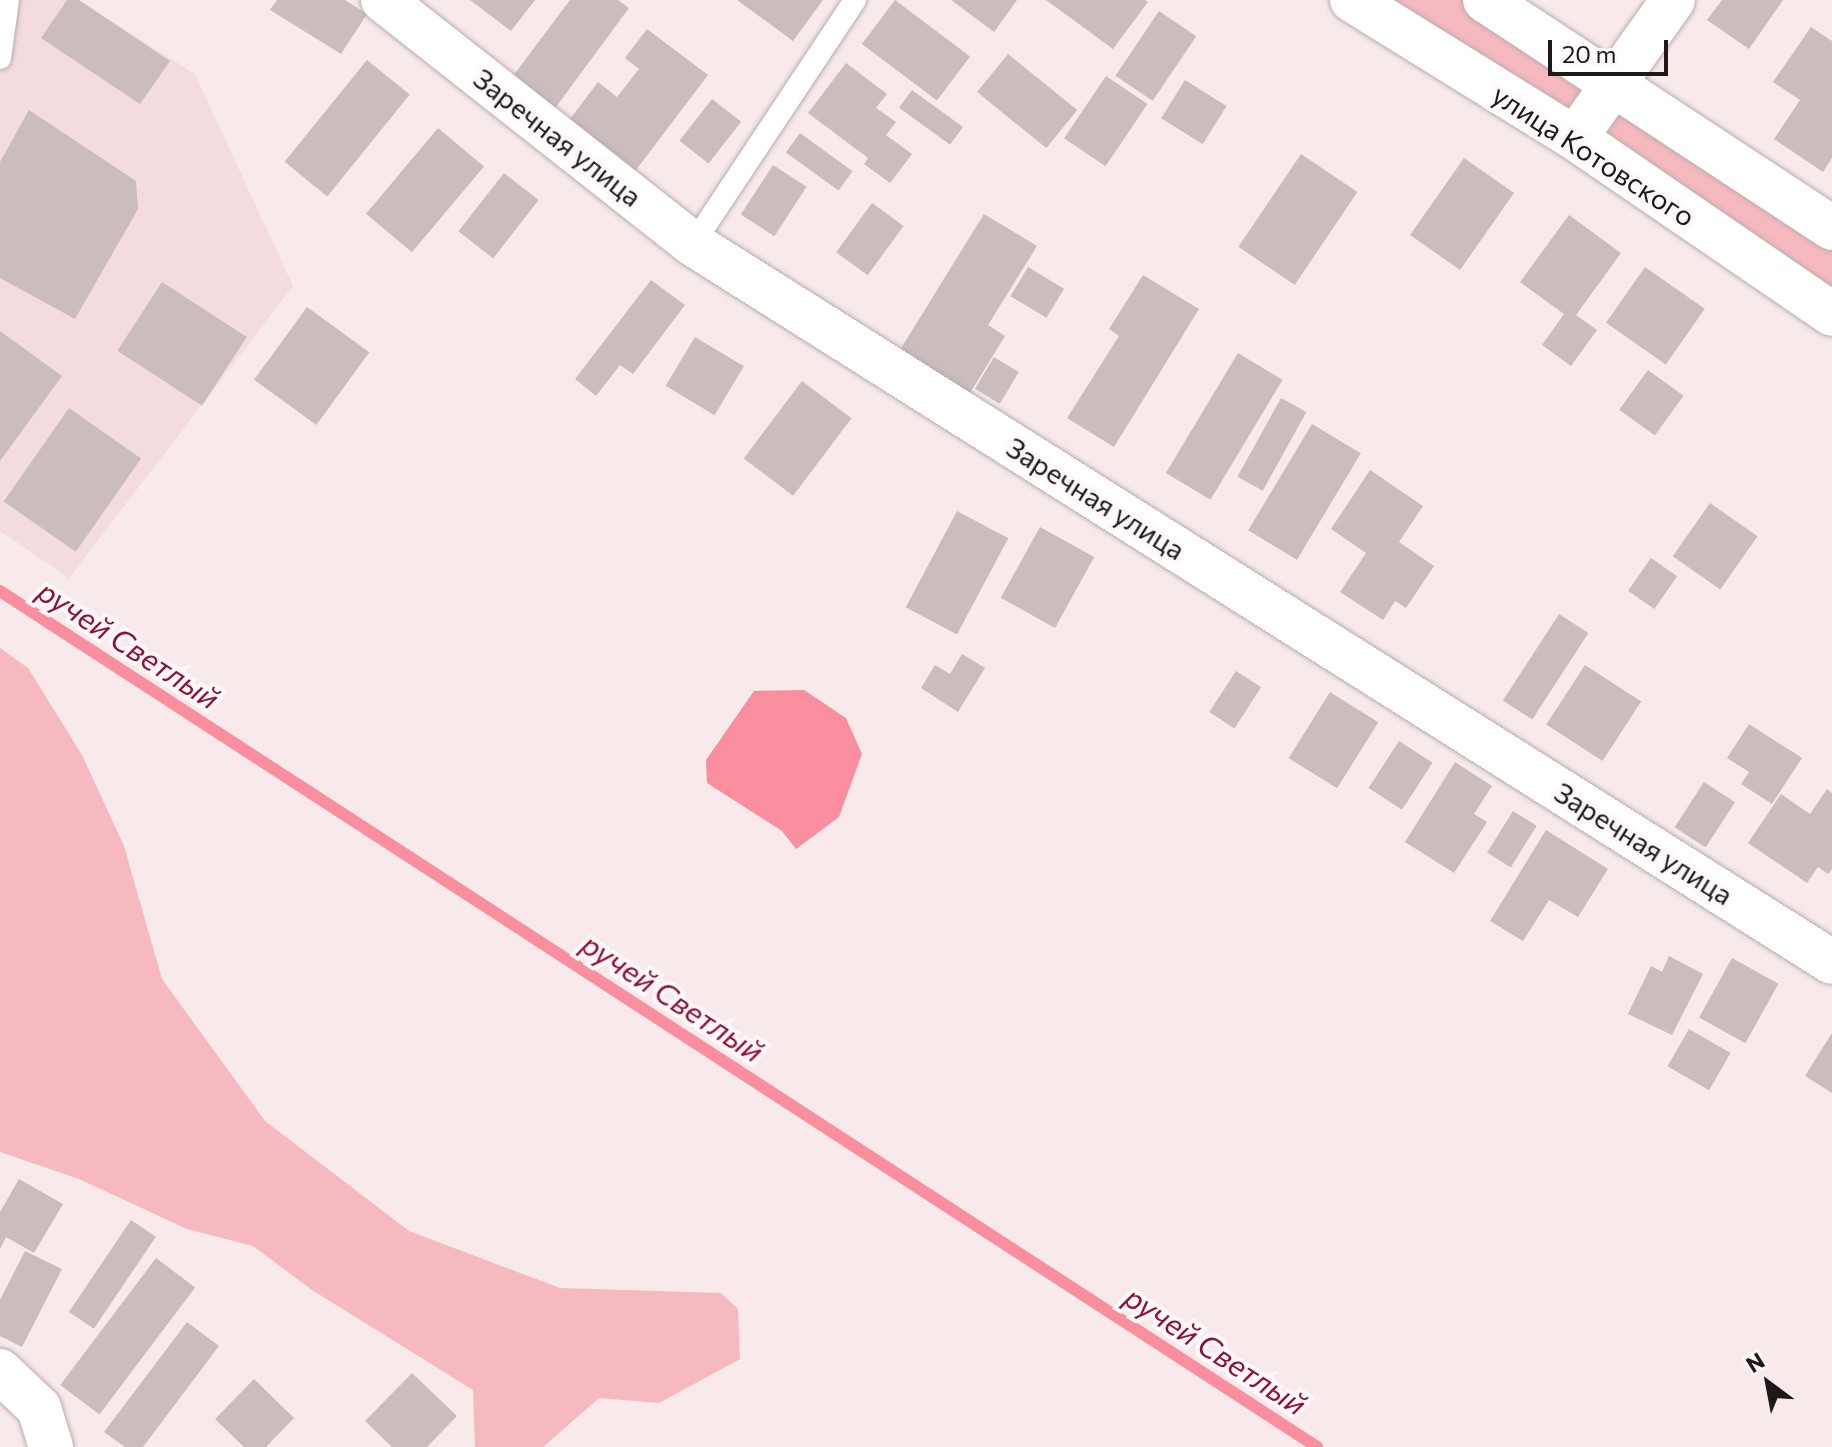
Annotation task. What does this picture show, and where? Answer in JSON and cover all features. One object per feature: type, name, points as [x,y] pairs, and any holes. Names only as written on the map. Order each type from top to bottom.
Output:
[{"type":"street","name":"Заречная улица","points":[[383,0],[693,244],[1832,962]]},
{"type":"street","name":"улица Котовского","points":[[1352,0],[1575,138],[1832,314]]},
{"type":"street","points":[[1485,0],[1618,83],[1832,228]]},
{"type":"street","points":[[1575,138],[1618,83],[1673,0]]},
{"type":"street","points":[[0,1371],[39,1408],[51,1447]]},
{"type":"lane","points":[[0,58],[8,0]]},
{"type":"lane","points":[[693,244],[855,0]]},
{"type":"shaded area","points":[[0,0],[78,0],[195,74],[293,286],[69,578],[0,531]]},
{"type":"shaded area","points":[[1352,0],[1487,0],[1832,228],[1832,314]]},
{"type":"shaded area","points":[[0,648],[28,668],[82,755],[124,846],[162,979],[265,1121],[409,1231],[560,1288],[721,1293],[738,1309],[740,1359],[659,1403],[599,1398],[543,1447],[475,1447],[473,1390],[312,1290],[253,1246],[187,1229],[79,1179],[0,1152]]},
{"type":"shaded area","points":[[804,690],[846,718],[862,754],[839,817],[796,849],[782,831],[707,783],[706,760],[754,691]]},
{"type":"building","points":[[67,0],[79,0],[170,61],[140,104],[41,38]]},
{"type":"building","points":[[277,0],[345,0],[367,14],[341,54],[270,10]]},
{"type":"building","points":[[470,0],[535,0],[511,31]]},
{"type":"building","points":[[570,0],[618,0],[629,8],[553,111],[510,80]]},
{"type":"building","points":[[737,0],[823,0],[793,41]]},
{"type":"building","points":[[895,0],[970,57],[937,100],[862,44]]},
{"type":"building","points":[[951,0],[1017,0],[994,32]]},
{"type":"building","points":[[1046,0],[1145,0],[1148,2],[1113,49]]},
{"type":"building","points":[[1722,0],[1783,0],[1749,49],[1707,20]]},
{"type":"building","points":[[1159,11],[1196,36],[1153,101],[1115,76]]},
{"type":"building","points":[[1811,27],[1832,41],[1832,158],[1823,172],[1774,139],[1800,100],[1773,82]]},
{"type":"building","points":[[647,29],[708,75],[633,174],[567,123],[598,82],[617,97],[639,69],[625,58]]},
{"type":"building","points":[[1008,54],[1077,110],[1046,148],[977,92]]},
{"type":"building","points":[[367,60],[410,95],[327,196],[285,162]]},
{"type":"building","points":[[846,63],[887,94],[876,108],[896,122],[886,135],[912,154],[890,183],[864,164],[868,158],[808,113]]},
{"type":"building","points":[[1106,76],[1147,104],[1106,166],[1064,138]]},
{"type":"building","points":[[1185,80],[1227,106],[1203,144],[1161,118]]},
{"type":"building","points":[[912,90],[963,127],[950,145],[899,108]]},
{"type":"building","points":[[712,99],[741,122],[709,164],[679,141]]},
{"type":"building","points":[[29,110],[136,181],[138,209],[75,319],[0,278],[0,162]]},
{"type":"building","points":[[438,128],[484,167],[412,252],[366,214]]},
{"type":"building","points":[[800,133],[853,171],[838,191],[786,152]]},
{"type":"building","points":[[1301,154],[1357,192],[1295,285],[1238,247]]},
{"type":"building","points":[[1464,158],[1514,193],[1460,270],[1410,235]]},
{"type":"building","points":[[773,165],[807,187],[774,236],[741,214]]},
{"type":"building","points":[[504,173],[539,200],[493,258],[458,231]]},
{"type":"building","points":[[872,203],[904,226],[868,275],[836,252]]},
{"type":"building","points":[[984,214],[1037,246],[988,325],[1005,336],[970,393],[900,350]]},
{"type":"building","points":[[1569,215],[1621,253],[1576,315],[1597,330],[1571,366],[1542,345],[1564,314],[1520,282]]},
{"type":"building","points":[[1028,267],[1064,289],[1046,318],[1010,296]]},
{"type":"building","points":[[1645,267],[1705,309],[1666,365],[1606,323]]},
{"type":"building","points":[[1143,275],[1199,309],[1114,447],[1067,418],[1119,336],[1109,329]]},
{"type":"building","points":[[651,280],[685,305],[633,374],[620,365],[596,396],[575,379]]},
{"type":"building","points":[[162,282],[247,337],[202,406],[117,351]]},
{"type":"building","points":[[307,307],[369,352],[316,425],[254,380]]},
{"type":"building","points":[[0,331],[62,376],[0,461]]},
{"type":"building","points":[[695,337],[744,366],[715,415],[666,386]]},
{"type":"building","points":[[1238,353],[1283,380],[1210,500],[1166,473]]},
{"type":"building","points":[[994,357],[1019,372],[1000,404],[975,389]]},
{"type":"building","points":[[1648,370],[1684,396],[1655,436],[1619,410]]},
{"type":"building","points":[[802,381],[852,418],[793,496],[744,458]]},
{"type":"building","points":[[1281,398],[1306,412],[1263,491],[1237,477]]},
{"type":"building","points":[[69,408],[141,458],[76,552],[4,501]]},
{"type":"building","points":[[1312,424],[1361,453],[1297,560],[1248,530]]},
{"type":"building","points":[[1370,470],[1423,506],[1399,542],[1434,566],[1406,608],[1395,601],[1383,620],[1340,592],[1366,553],[1331,529]]},
{"type":"building","points":[[1710,503],[1758,536],[1720,590],[1673,556]]},
{"type":"building","points":[[957,511],[1008,538],[957,634],[906,607]]},
{"type":"building","points":[[1040,527],[1094,557],[1055,628],[1001,598]]},
{"type":"building","points":[[1651,558],[1677,576],[1654,609],[1628,591]]},
{"type":"building","points":[[1559,614],[1588,633],[1532,719],[1503,700]]},
{"type":"building","points":[[962,654],[985,668],[958,712],[921,688],[935,665],[950,674]]},
{"type":"building","points":[[1585,665],[1641,701],[1603,761],[1546,725]]},
{"type":"building","points":[[1236,671],[1261,687],[1234,728],[1209,712]]},
{"type":"building","points":[[1330,692],[1378,722],[1337,788],[1289,758]]},
{"type":"building","points":[[1749,724],[1802,758],[1772,804],[1741,784],[1749,772],[1727,758]]},
{"type":"building","points":[[1399,741],[1433,763],[1402,810],[1369,788]]},
{"type":"building","points":[[1455,762],[1492,786],[1474,814],[1487,822],[1454,873],[1405,842]]},
{"type":"building","points":[[1704,782],[1735,802],[1706,847],[1675,827]]},
{"type":"building","points":[[1827,789],[1832,793],[1832,869],[1828,874],[1818,867],[1807,883],[1748,843],[1781,794],[1810,814]]},
{"type":"building","points":[[1513,811],[1537,826],[1511,867],[1487,853]]},
{"type":"building","points":[[1546,830],[1608,869],[1578,917],[1549,900],[1523,941],[1490,921]]},
{"type":"building","points":[[1669,956],[1703,974],[1672,1035],[1628,1014],[1651,966],[1662,972]]},
{"type":"building","points":[[1732,958],[1778,984],[1745,1043],[1699,1017]]},
{"type":"building","points":[[1689,1029],[1731,1053],[1709,1090],[1668,1066]]},
{"type":"building","points":[[1832,1033],[1832,1093],[1805,1076]]},
{"type":"building","points":[[19,1179],[63,1204],[34,1253],[6,1237],[0,1249],[0,1212]]},
{"type":"building","points":[[131,1220],[156,1237],[94,1329],[69,1312]]},
{"type":"building","points":[[25,1251],[62,1269],[22,1347],[0,1336],[0,1300]]},
{"type":"building","points":[[156,1258],[195,1287],[99,1414],[60,1385]]},
{"type":"building","points":[[187,1322],[219,1346],[143,1447],[125,1447],[104,1432]]},
{"type":"building","points":[[412,1373],[457,1416],[427,1447],[392,1447],[365,1421]]},
{"type":"building","points":[[254,1379],[294,1418],[266,1447],[244,1447],[215,1419]]},
{"type":"waterway","name":"ручей Светлый","points":[[0,591],[1317,1447]]}]
